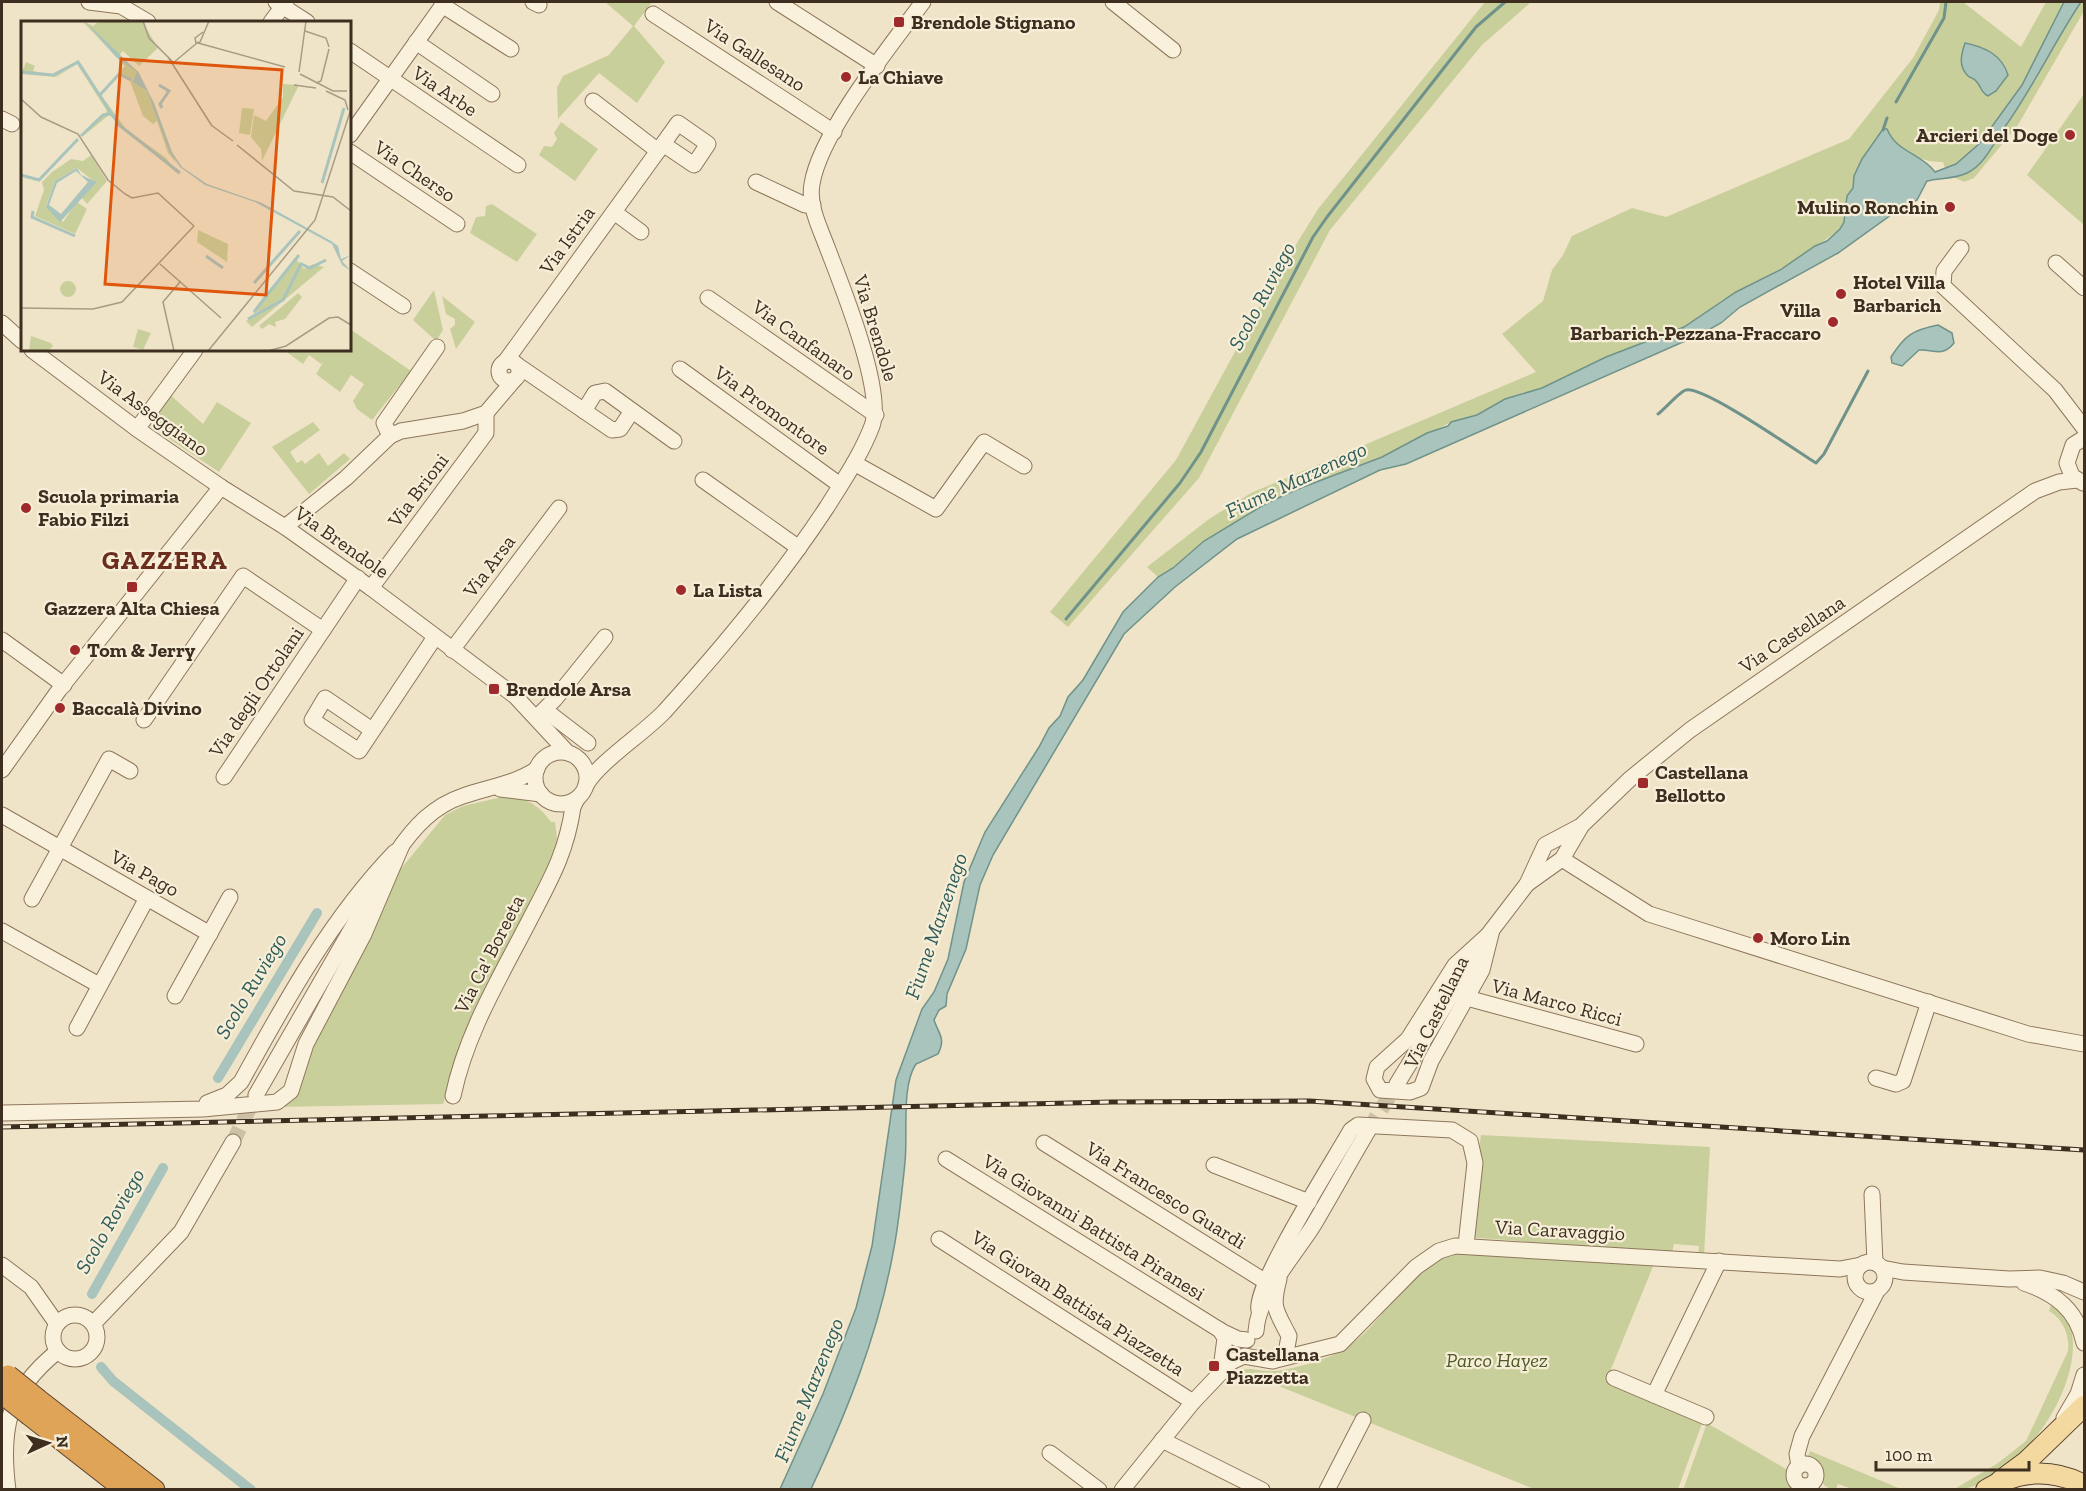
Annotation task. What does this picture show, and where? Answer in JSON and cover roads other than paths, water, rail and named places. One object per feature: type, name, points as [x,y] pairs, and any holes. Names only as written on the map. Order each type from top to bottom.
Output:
[{"type":"highway","points":[[4,1380],[126,1490]]},
{"type":"highway","points":[[34,1407],[153,1490]]},
{"type":"main road","points":[[1993,1485],[2044,1445],[2085,1406]]},
{"type":"main road","points":[[1993,1485],[2033,1473],[2050,1473],[2085,1485]]},
{"type":"street","points":[[89,2],[121,6],[146,21]]},
{"type":"street","points":[[777,2],[877,66]]},
{"type":"street","name":"Via Brendole","points":[[876,415],[869,373],[813,204],[811,187],[814,174],[834,132],[877,66],[923,2]]},
{"type":"street","points":[[1113,2],[1173,50]]},
{"type":"street","points":[[272,21],[281,3],[306,21]]},
{"type":"street","points":[[351,134],[444,3],[511,50]]},
{"type":"street","name":"Via Gallesano","points":[[653,14],[834,132]]},
{"type":"street","points":[[416,42],[492,94]]},
{"type":"street","name":"Via Arbe","points":[[351,52],[518,165]]},
{"type":"street","name":"Via Istria","points":[[486,413],[614,212],[660,148],[593,101]]},
{"type":"street","name":"Via Cherso","points":[[351,153],[458,224]]},
{"type":"street","points":[[756,182],[805,205],[813,204]]},
{"type":"street","points":[[614,212],[641,232]]},
{"type":"street","points":[[1961,248],[1944,271],[1943,285],[2055,390],[2079,422],[2068,470],[2081,482]]},
{"type":"street","points":[[2056,263],[2085,288]]},
{"type":"street","points":[[351,272],[403,306]]},
{"type":"street","name":"Via Canfanaro","points":[[708,297],[876,415]]},
{"type":"street","points":[[2,323],[21,340]]},
{"type":"street","points":[[390,436],[384,423],[438,347]]},
{"type":"street","name":"Via Asseggiano","points":[[38,351],[137,429],[221,487]]},
{"type":"street","points":[[137,429],[194,351]]},
{"type":"street","points":[[512,369],[614,431],[620,429],[632,411]]},
{"type":"street","name":"Via Promontore","points":[[680,369],[840,485]]},
{"type":"street","points":[[584,411],[595,393],[602,390],[674,441]]},
{"type":"street","points":[[285,527],[346,478],[390,436],[401,431],[463,421],[486,413]]},
{"type":"street","name":"Via Brioni","points":[[371,588],[486,433],[486,413]]},
{"type":"street","points":[[494,789],[546,798],[560,804],[577,799],[596,772],[662,714],[760,600],[798,548],[854,463],[876,415]]},
{"type":"street","points":[[854,463],[936,509],[984,442],[1024,466]]},
{"type":"street","name":"Via Castellana","points":[[1397,1084],[1490,932],[1527,884],[1547,846],[1582,825],[1631,778],[1708,716],[2035,491],[2075,446]]},
{"type":"street","points":[[703,480],[798,548]]},
{"type":"street","name":"Via Castellana","points":[[2035,491],[2059,482],[2081,482]]},
{"type":"street","points":[[2,770],[64,685],[221,487]]},
{"type":"street","name":"Via Brendole","points":[[221,487],[285,527],[358,578],[515,696],[540,716],[573,756]]},
{"type":"street","name":"Via Arsa","points":[[452,650],[559,508]]},
{"type":"street","name":"Via degli Ortolani","points":[[144,720],[243,576],[323,630]]},
{"type":"street","name":"Via degli Ortolani","points":[[224,777],[358,578]]},
{"type":"street","points":[[372,730],[435,637]]},
{"type":"street","points":[[540,716],[605,637]]},
{"type":"street","points":[[2,640],[64,685]]},
{"type":"street","points":[[540,716],[588,743]]},
{"type":"street","points":[[540,716],[545,742],[536,779],[567,833]]},
{"type":"street","points":[[193,1108],[227,1095],[241,1082],[330,934],[377,871],[421,822],[437,808],[464,796],[494,789],[541,764],[552,754],[595,759],[621,751]]},
{"type":"street","points":[[573,756],[586,771],[586,785]]},
{"type":"street","points":[[32,899],[109,759],[130,771]]},
{"type":"street","name":"Via Ca' Boreeta","points":[[453,1096],[459,1068],[477,1019],[561,862],[577,799]]},
{"type":"street","name":"Via Pago","points":[[2,815],[59,850],[210,934]]},
{"type":"street","name":"Via Castellana","points":[[1527,884],[1561,857],[1582,825]]},
{"type":"street","points":[[256,1095],[402,845]]},
{"type":"street","points":[[2,1113],[193,1108],[277,1102],[291,1091],[306,1044],[364,934],[402,845]]},
{"type":"street","points":[[1547,846],[1546,859],[1561,857],[1650,914],[2028,1034],[2085,1044]]},
{"type":"street","points":[[175,996],[230,897]]},
{"type":"street","points":[[77,1028],[147,898]]},
{"type":"street","points":[[2,932],[99,985]]},
{"type":"street","name":"Via Castellana","points":[[1490,932],[1482,970],[1431,1061],[1421,1089],[1406,1092],[1383,1091],[1377,1087],[1374,1079],[1377,1067],[1408,1039],[1455,965],[1490,932]]},
{"type":"street","name":"Via Marco Ricci","points":[[1467,998],[1636,1044]]},
{"type":"street","points":[[1876,1078],[1896,1084],[1903,1081],[1929,1002]]},
{"type":"street","points":[[1122,1490],[1212,1380],[1240,1357],[1270,1359],[1288,1349],[1290,1341],[1275,1306],[1273,1281],[1309,1203],[1352,1130],[1358,1125],[1452,1130],[1470,1141],[1475,1155],[1466,1245]]},
{"type":"street","points":[[1270,1359],[1253,1348],[1252,1335],[1259,1310],[1258,1305],[1369,1129]]},
{"type":"street","points":[[93,1324],[175,1240],[199,1204],[233,1142]]},
{"type":"street","name":"Via Francesco Guardi","points":[[1044,1143],[1273,1281]]},
{"type":"street","name":"Via Giovanni Battista Piranesi","points":[[946,1159],[1220,1330],[1238,1340],[1252,1335]]},
{"type":"street","points":[[1214,1165],[1309,1203]]},
{"type":"street","points":[[1814,1487],[1796,1482],[1794,1475],[1798,1466],[1797,1454],[1802,1436],[1872,1274],[1872,1194]]},
{"type":"street","name":"Via Giovan Battista Piazzetta","points":[[939,1239],[1193,1402]]},
{"type":"street","name":"Via Caravaggio","points":[[1270,1359],[1335,1347],[1346,1340],[1404,1279],[1432,1254],[1447,1248],[1466,1245],[1840,1269],[1872,1274],[1900,1272],[2052,1280],[2085,1292]]},
{"type":"street","points":[[1654,1395],[1719,1261]]},
{"type":"street","points":[[2,1265],[31,1287],[57,1324]]},
{"type":"street","name":"Via Caravaggio","points":[[2009,1279],[2051,1293],[2067,1308],[2084,1337]]},
{"type":"street","points":[[77,1315],[93,1324],[98,1339],[91,1354],[72,1360],[57,1352],[52,1338],[57,1324],[64,1317],[77,1315]]},
{"type":"street","points":[[1212,1380],[1231,1350],[1268,1324],[1284,1329],[1316,1350]]},
{"type":"street","points":[[1220,1330],[1225,1338],[1222,1361]]},
{"type":"street","points":[[8,1489],[3,1432],[8,1410],[37,1371],[57,1352]]},
{"type":"street","points":[[2044,1445],[2071,1407],[2085,1375]]},
{"type":"street","points":[[1614,1378],[1706,1417]]},
{"type":"street","points":[[1327,1490],[1362,1420]]},
{"type":"street","points":[[1162,1440],[1262,1490]]},
{"type":"street","points":[[1050,1453],[1099,1490]]},
{"type":"water","points":[[2064,2],[2081,2],[2013,115],[1987,155],[1973,170],[1958,176],[1927,181],[1917,200],[1898,210],[1838,253],[1740,307],[1721,323],[1701,334],[1406,464],[1380,470],[1237,539],[1175,587],[1124,634],[993,855],[980,885],[966,949],[947,994],[946,1006],[939,1010],[934,1020],[941,1037],[940,1049],[938,1054],[916,1064],[908,1085],[906,1151],[897,1230],[887,1284],[870,1344],[860,1374],[811,1489],[780,1489],[823,1394],[856,1308],[872,1246],[896,1080],[922,1009],[934,992],[948,959],[964,882],[985,832],[1049,728],[1060,716],[1068,697],[1083,680],[1123,612],[1158,577],[1173,568],[1204,541],[1267,503],[1382,457],[1427,433],[1448,426],[1451,422],[1477,415],[1505,399],[1542,388],[1606,357],[1684,327],[1736,292],[1780,270],[1815,246],[1827,241],[1844,222],[1847,196],[1853,188],[1854,176],[1862,159],[1883,129],[1887,129],[1897,143],[1935,172],[1956,164],[1980,143],[2022,85]]},
{"type":"water","points":[[1965,43],[1992,53],[2005,68],[2008,75],[1996,91],[1988,96],[1963,68],[1962,56]]},
{"type":"water","points":[[1938,325],[1952,333],[1954,343],[1950,348],[1942,352],[1919,350],[1902,366],[1892,363],[1891,357],[1905,339],[1922,329]]},
{"type":"waterway","name":"Scolo Ruviego","points":[[1066,619],[1180,483],[1201,452],[1313,237],[1327,217],[1476,27],[1505,2]]},
{"type":"waterway","points":[[1896,102],[1944,18],[1946,2]]},
{"type":"waterway","points":[[1883,130],[1887,118]]},
{"type":"waterway","points":[[1658,414],[1683,391],[1696,391],[1730,408],[1816,463],[1824,454],[1868,371]]},
{"type":"waterway","name":"Scolo Ruviego","points":[[218,1078],[317,913]]},
{"type":"waterway","name":"Scolo Roviego","points":[[92,1294],[163,1168]]},
{"type":"waterway","points":[[101,1367],[113,1381],[251,1490]]},
{"type":"tunnel","points":[[1369,1129],[1397,1084]]},
{"type":"tunnel","points":[[233,1142],[256,1095]]},
{"type":"railway","points":[[2,1127],[1112,1102],[1309,1101],[2084,1150]]},
{"type":"place","name":"Brendole Stignano","points":[[899,22]]},
{"type":"place","name":"La Chiave","points":[[846,77]]},
{"type":"place","name":"Arcieri del Doge","points":[[2070,135]]},
{"type":"place","name":"Mulino Ronchin","points":[[1950,207]]},
{"type":"place","name":"Hotel Villa Barbarich","points":[[1841,294]]},
{"type":"place","name":"Villa Barbarich-Pezzana-Fraccaro","points":[[1833,322]]},
{"type":"place","name":"Scuola primaria Fabio Filzi","points":[[26,508]]},
{"type":"place","name":"Gazzera Alta Chiesa","points":[[132,587]]},
{"type":"place","name":"La Lista","points":[[681,590]]},
{"type":"place","name":"Tom & Jerry","points":[[75,650]]},
{"type":"place","name":"Brendole Arsa","points":[[494,689]]},
{"type":"place","name":"Baccalà Divino","points":[[60,708]]},
{"type":"place","name":"Castellana Bellotto","points":[[1643,783]]},
{"type":"place","name":"Moro Lin","points":[[1758,938]]},
{"type":"place","name":"Castellana Piazzetta","points":[[1214,1366]]},
{"type":"district","name":"GAZZERA","points":[[165,560]]},
{"type":"water label","name":"Fiume Marzenego","points":[[1296,480]]},
{"type":"water label","name":"Fiume Marzenego","points":[[936,926]]},
{"type":"water label","name":"Fiume Marzenego","points":[[809,1390]]},
{"type":"park label","name":"Parco Hayez","points":[[1497,1360]]}]
